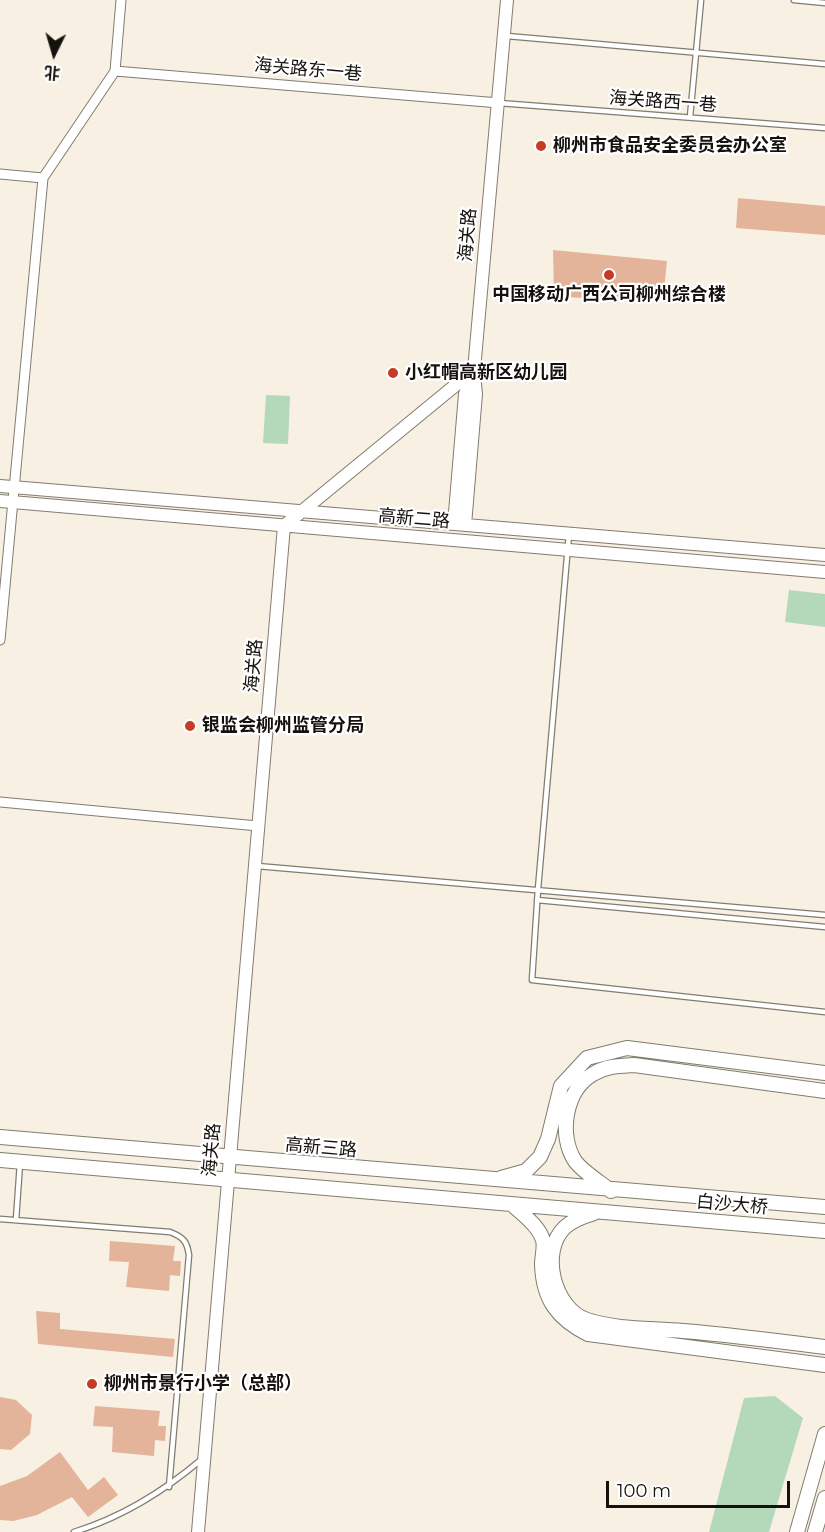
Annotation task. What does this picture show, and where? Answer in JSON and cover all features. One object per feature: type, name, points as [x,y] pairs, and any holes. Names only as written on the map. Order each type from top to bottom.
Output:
[{"type":"main road","points":[[492,1180],[526,1171],[540,1157],[548,1139],[561,1086],[587,1058],[627,1048],[825,1073]]},
{"type":"main road","points":[[611,1191],[577,1163],[567,1145],[566,1128],[575,1092],[592,1074],[613,1066],[634,1065],[825,1091]]},
{"type":"main road","name":"高新三路","points":[[0,1137],[639,1193]]},
{"type":"main road","points":[[0,1160],[595,1212]]},
{"type":"main road","name":"白沙大桥","points":[[639,1193],[825,1208]]},
{"type":"main road","points":[[513,1205],[534,1225],[543,1241],[542,1266],[547,1292],[566,1323],[588,1334],[825,1365]]},
{"type":"main road","points":[[595,1212],[566,1227],[558,1238],[552,1268],[559,1292],[568,1307],[585,1320],[607,1325],[683,1330],[825,1347]]},
{"type":"main road","name":"白沙大桥","points":[[595,1212],[825,1231]]},
{"type":"main road","points":[[797,1532],[825,1434]]},
{"type":"main road","points":[[815,1532],[825,1498]]},
{"type":"street","points":[[0,640],[6,501],[14,487],[43,178],[115,71],[121,0]]},
{"type":"street","name":"海关路","points":[[460,525],[465,394],[474,370],[507,0]]},
{"type":"street","name":"海关路东一巷","points":[[115,71],[499,103]]},
{"type":"street","points":[[0,174],[43,178]]},
{"type":"street","points":[[284,526],[474,370]]},
{"type":"street","name":"高新二路","points":[[0,486],[825,555]]},
{"type":"street","name":"高新二路","points":[[6,501],[825,572]]},
{"type":"street","name":"海关路","points":[[198,1532],[284,526]]},
{"type":"street","points":[[0,802],[258,826]]},
{"type":"lane","points":[[690,117],[701,0]]},
{"type":"lane","points":[[794,0],[825,3]]},
{"type":"lane","points":[[504,35],[825,64]]},
{"type":"lane","name":"海关路西一巷","points":[[499,103],[825,128]]},
{"type":"lane","points":[[569,534],[532,980],[825,1012]]},
{"type":"lane","points":[[255,866],[825,915]]},
{"type":"lane","points":[[537,900],[825,927]]},
{"type":"lane","points":[[16,1220],[21,1161]]},
{"type":"lane","points":[[0,1219],[170,1232],[182,1237],[188,1243],[189,1255],[169,1487]]},
{"type":"lane","points":[[74,1532],[100,1524],[169,1487],[204,1457]]},
{"type":"green space","points":[[266,395],[290,396],[288,444],[263,443]]},
{"type":"green space","points":[[789,590],[825,594],[825,627],[785,622]]},
{"type":"green space","points":[[775,1396],[803,1418],[769,1532],[709,1532],[744,1398]]},
{"type":"building","points":[[738,198],[825,206],[825,235],[736,228]]},
{"type":"building","name":"中国移动广西公司柳州综合楼","points":[[553,250],[667,261],[664,290],[641,290],[640,302],[554,296]]},
{"type":"building","points":[[110,1241],[175,1246],[173,1261],[181,1261],[180,1276],[170,1275],[169,1291],[126,1287],[129,1262],[109,1261]]},
{"type":"building","points":[[36,1311],[60,1313],[60,1329],[175,1339],[173,1357],[38,1344]]},
{"type":"building","points":[[0,1397],[16,1400],[32,1415],[30,1434],[11,1450],[0,1449]]},
{"type":"building","points":[[95,1406],[160,1411],[158,1426],[166,1426],[165,1441],[155,1440],[154,1456],[112,1452],[113,1427],[93,1426]]},
{"type":"building","points":[[60,1452],[88,1490],[104,1477],[118,1495],[88,1517],[72,1497],[37,1515],[13,1521],[0,1520],[0,1486],[27,1476]]},
{"type":"place","name":"柳州市食品安全委员会办公室","points":[[541,146]]},
{"type":"place","name":"中国移动广西公司柳州综合楼","points":[[609,275]]},
{"type":"place","name":"小红帽高新区幼儿园","points":[[393,373]]},
{"type":"place","name":"银监会柳州监管分局","points":[[190,726]]},
{"type":"place","name":"柳州市景行小学（总部）","points":[[92,1384]]}]
